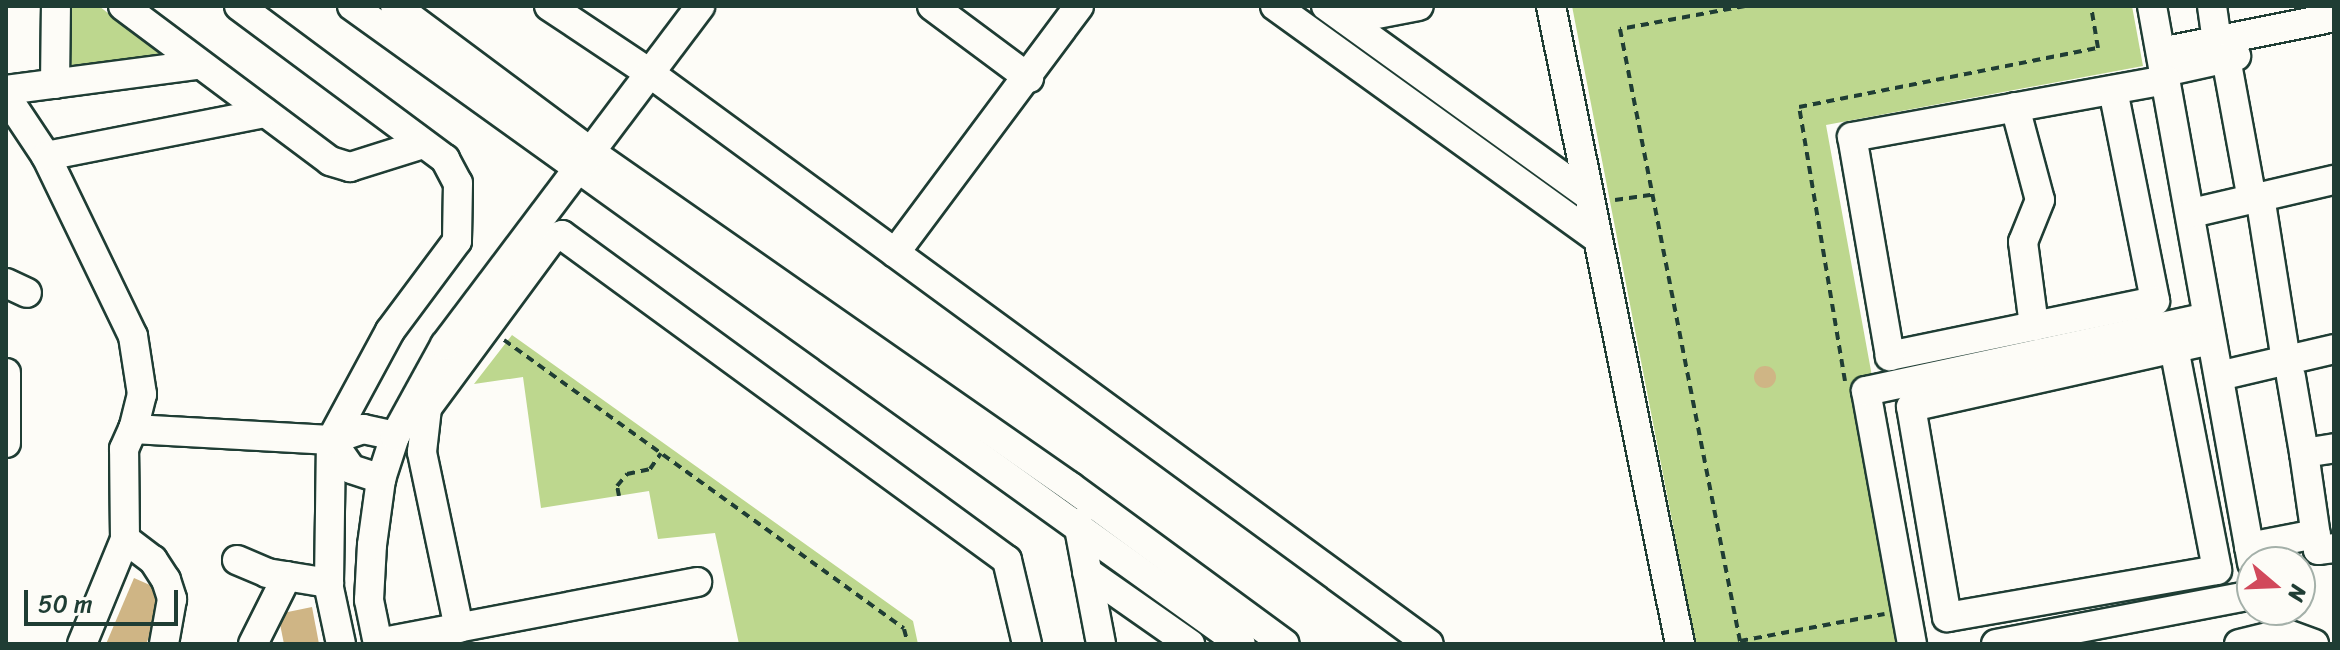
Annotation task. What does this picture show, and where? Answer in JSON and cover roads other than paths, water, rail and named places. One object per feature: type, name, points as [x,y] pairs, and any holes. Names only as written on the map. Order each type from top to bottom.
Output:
[{"type":"street","points":[[55,84],[56,6]]},
{"type":"street","points":[[123,6],[195,65],[330,161],[350,167],[423,144]]},
{"type":"street","points":[[239,6],[445,159],[458,183],[457,241],[390,331],[331,440],[329,583],[341,644]]},
{"type":"street","points":[[352,6],[1071,487],[1285,644]]},
{"type":"street","points":[[395,6],[586,162],[1080,532],[1241,644]]},
{"type":"street","points":[[549,6],[651,74],[1429,644]]},
{"type":"street","points":[[697,582],[391,642],[369,600],[381,479],[395,436],[445,345],[586,162],[700,6]]},
{"type":"street","points":[[932,6],[1029,78]]},
{"type":"street","points":[[895,253],[1029,78],[1079,6]]},
{"type":"street","points":[[1275,6],[1597,238]]},
{"type":"street","points":[[1336,13],[1419,6]]},
{"type":"street","points":[[1551,6],[1680,644]]},
{"type":"street","points":[[2152,6],[2193,219],[2209,328],[2249,546]]},
{"type":"street","points":[[2212,6],[2256,206],[2284,367],[2325,541],[2299,546]]},
{"type":"street","points":[[1336,13],[1589,200]]},
{"type":"street","points":[[2113,90],[2155,301],[1890,356],[1852,137],[2113,90],[2164,68],[2334,17]]},
{"type":"street","points":[[2222,50],[2334,34]]},
{"type":"street","points":[[82,644],[125,539],[124,449],[142,394],[133,336],[46,156],[6,93],[195,65]]},
{"type":"street","points":[[2015,107],[2040,200],[2023,242],[2034,326]]},
{"type":"street","points":[[46,156],[265,113]]},
{"type":"street","points":[[2256,206],[2334,180]]},
{"type":"street","points":[[2193,219],[2334,192]]},
{"type":"street","points":[[459,628],[422,452],[427,408],[551,240],[562,235],[574,239],[1007,560],[1027,644]]},
{"type":"street","points":[[1870,417],[2174,348],[2209,328]]},
{"type":"street","points":[[1912,644],[1866,391],[2209,328]]},
{"type":"street","points":[[1911,407],[1947,617],[2217,570],[2174,348]]},
{"type":"street","points":[[2221,384],[2284,367],[2334,349]]},
{"type":"street","points":[[2284,367],[2334,368]]},
{"type":"street","points":[[6,373],[6,443]]},
{"type":"street","points":[[133,429],[331,440],[363,429],[395,436]]},
{"type":"street","points":[[331,440],[351,469],[381,479]]},
{"type":"street","points":[[2304,453],[2334,448]]},
{"type":"street","points":[[1071,487],[1101,644]]},
{"type":"street","points":[[125,539],[153,560],[166,580],[172,599],[164,644]]},
{"type":"street","points":[[237,560],[287,576],[329,583]]},
{"type":"street","points":[[1087,572],[1190,644]]},
{"type":"street","points":[[253,644],[287,576]]},
{"type":"street","points":[[1996,644],[2236,598]]},
{"type":"street","points":[[2255,629],[2284,633],[2314,644]]}]
